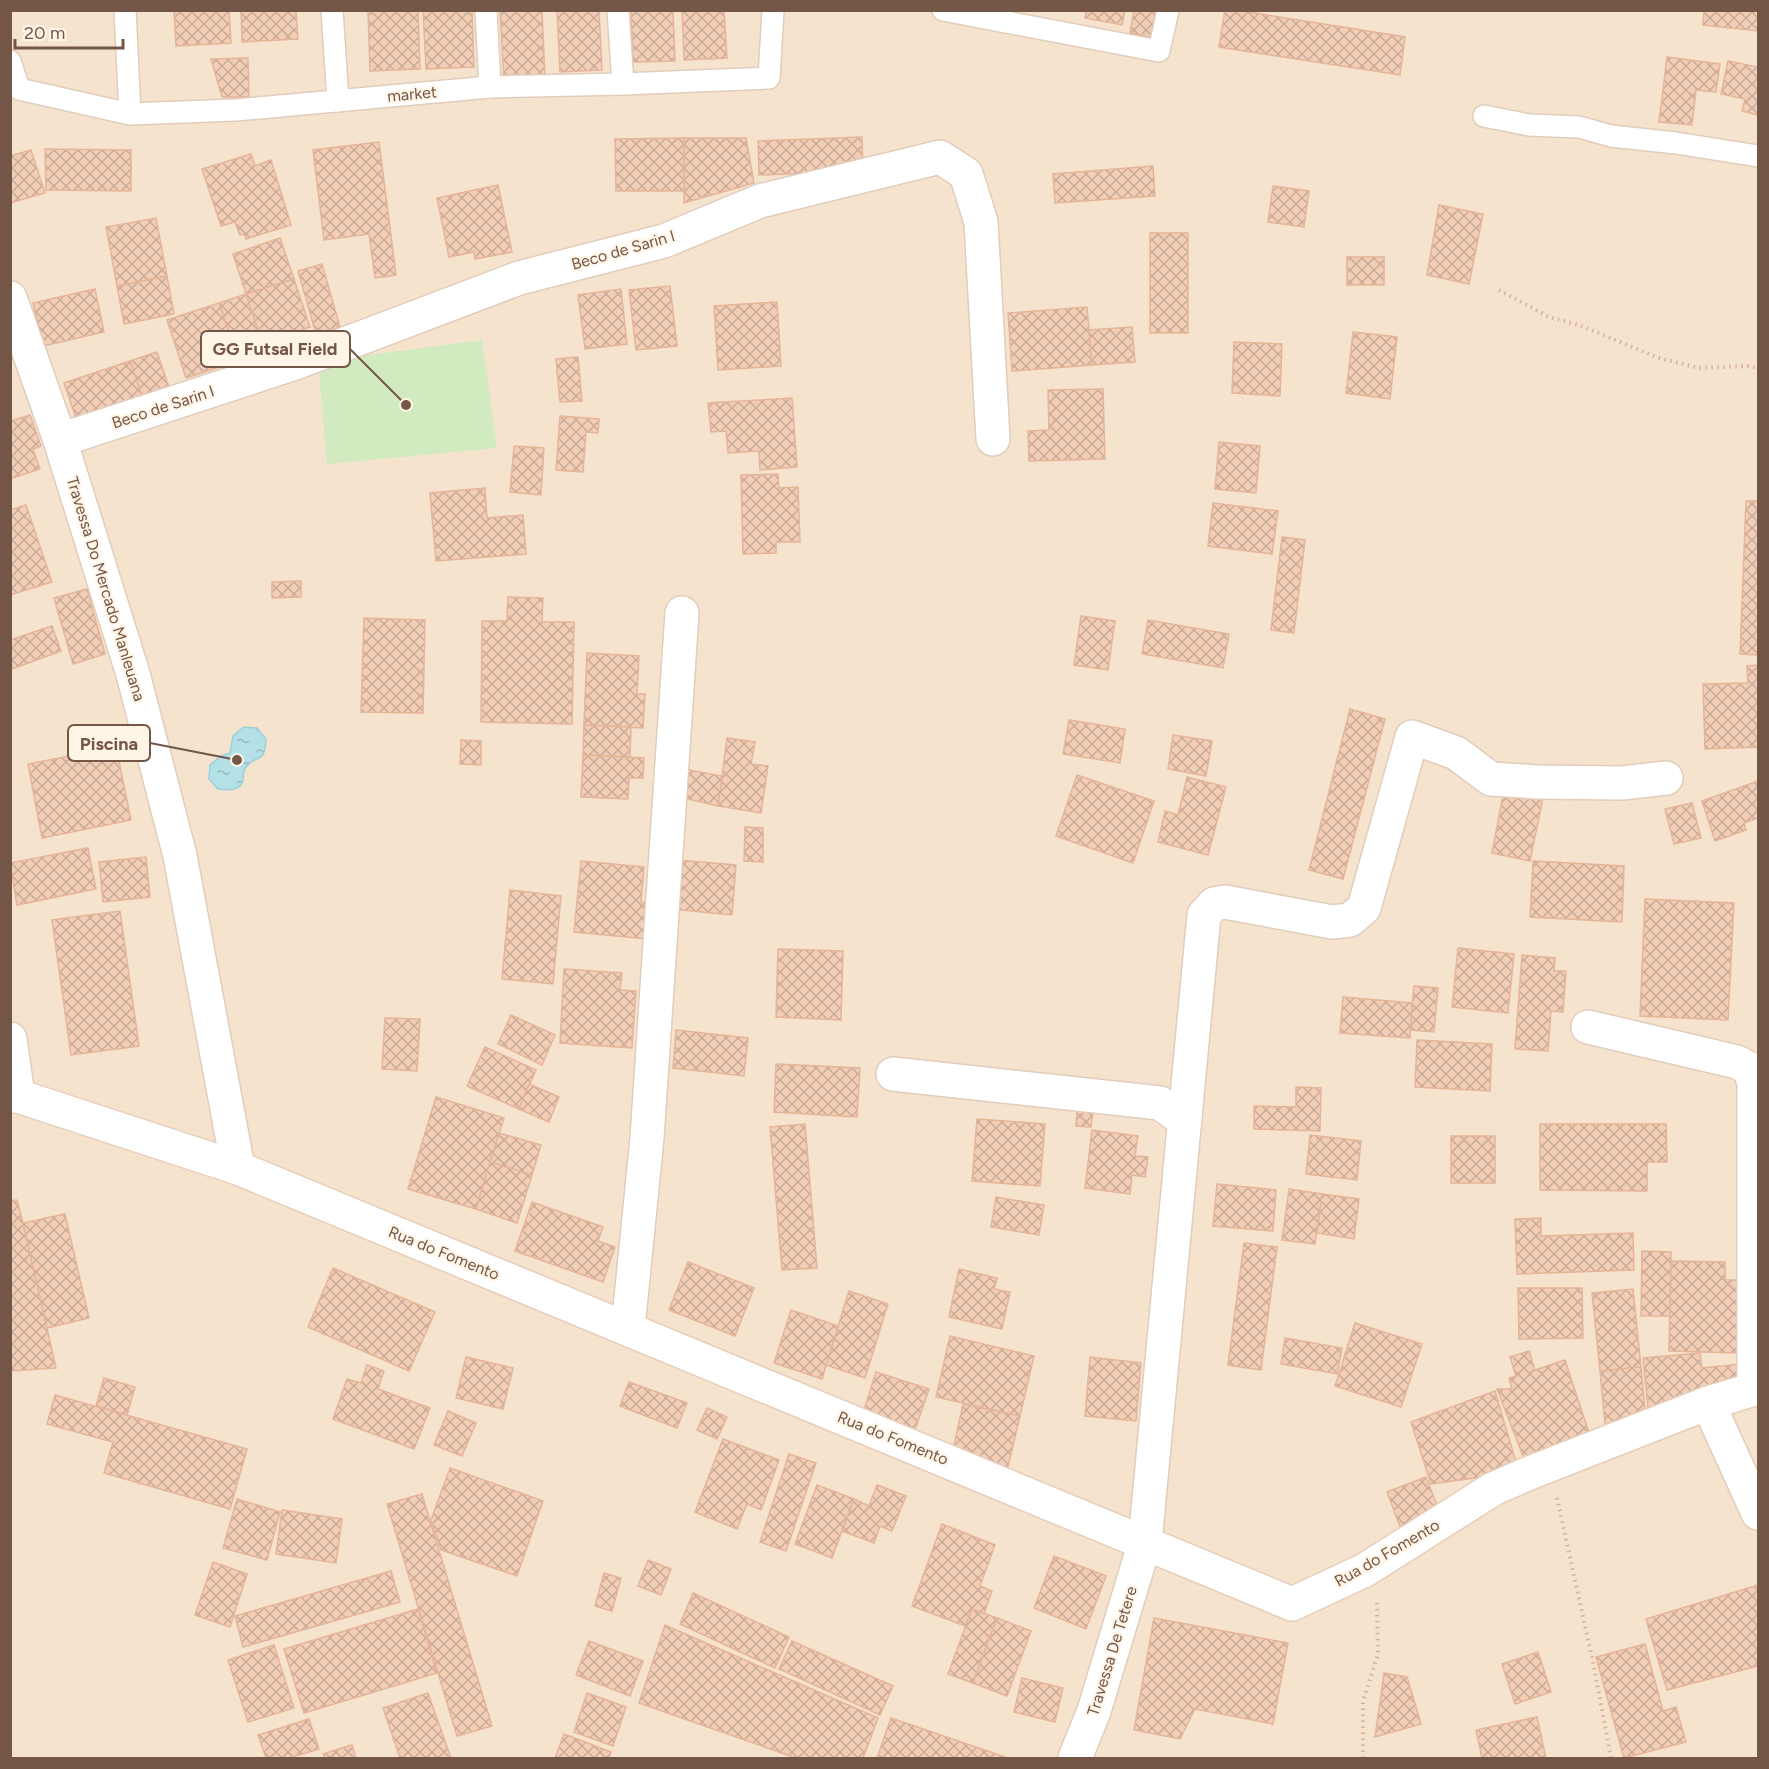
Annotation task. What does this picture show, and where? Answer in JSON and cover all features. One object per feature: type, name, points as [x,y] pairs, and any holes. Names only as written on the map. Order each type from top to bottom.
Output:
[{"type":"street","name":"Beco de Sarin I","points":[[60,440],[295,363],[519,278],[664,241],[760,201],[940,157],[966,174],[981,222],[993,440]]},
{"type":"street","name":"Travessa Do Mercado Manleuana","points":[[10,298],[60,440],[133,674],[180,856],[238,1168]]},
{"type":"street","points":[[628,1328],[648,1126],[682,613]]},
{"type":"street","name":"Travessa De Tetere","points":[[1075,1758],[1094,1711],[1145,1542],[1204,915],[1214,904],[1226,902],[1332,922],[1350,920],[1364,908],[1412,737],[1456,753],[1491,779],[1622,783],[1666,778]]},
{"type":"street","points":[[1588,1027],[1737,1062],[1750,1069],[1754,1084],[1756,1389]]},
{"type":"street","points":[[10,1039],[14,1096]]},
{"type":"street","points":[[893,1074],[1160,1103],[1185,1121]]},
{"type":"street","name":"Rua do Fomento","points":[[14,1096],[238,1168],[1292,1604],[1365,1570],[1493,1490],[1708,1403],[1756,1389]]},
{"type":"street","points":[[1708,1403],[1758,1513]]},
{"type":"lane","points":[[125,10],[129,114]]},
{"type":"lane","points":[[332,10],[338,101]]},
{"type":"lane","points":[[486,10],[490,87]]},
{"type":"lane","points":[[618,10],[623,84]]},
{"type":"lane","name":"market","points":[[10,61],[19,89],[129,114],[236,110],[490,87],[769,78],[773,10]]},
{"type":"lane","points":[[943,10],[1159,51],[1168,10]]},
{"type":"lane","points":[[1484,116],[1529,125],[1579,127],[1611,136],[1676,143],[1758,156]]},
{"type":"path","points":[[1499,290],[1550,317],[1579,325],[1659,358],[1699,368],[1747,366],[1758,368]]},
{"type":"path","points":[[1550,1465],[1593,1662],[1611,1758]]},
{"type":"path","points":[[1362,1758],[1363,1701],[1378,1654],[1376,1562]]},
{"type":"shaded area","points":[[11,11],[1758,11],[1758,1758],[11,1758]]},
{"type":"green space","points":[[482,340],[497,448],[327,464],[318,362]]},
{"type":"water","points":[[244,727],[257,728],[266,739],[264,753],[246,767],[239,787],[218,789],[209,779],[210,765],[221,756],[230,753],[233,736]]},
{"type":"building","points":[[174,10],[229,10],[231,43],[176,46]]},
{"type":"building","points":[[241,10],[296,10],[298,39],[242,42]]},
{"type":"building","points":[[368,10],[418,10],[420,69],[370,71]]},
{"type":"building","points":[[423,10],[472,10],[474,67],[426,69]]},
{"type":"building","points":[[500,10],[542,10],[545,79],[504,80]]},
{"type":"building","points":[[557,10],[599,10],[602,70],[560,72]]},
{"type":"building","points":[[631,10],[673,10],[675,61],[633,62]]},
{"type":"building","points":[[682,10],[724,10],[727,58],[684,60]]},
{"type":"building","points":[[1087,10],[1125,10],[1122,25],[1085,18]]},
{"type":"building","points":[[1134,10],[1165,10],[1160,39],[1130,33]]},
{"type":"building","points":[[1225,10],[1405,37],[1400,75],[1219,47]]},
{"type":"building","points":[[1704,10],[1758,10],[1758,31],[1703,25]]},
{"type":"building","points":[[1667,57],[1720,64],[1716,92],[1696,90],[1692,125],[1659,122]]},
{"type":"building","points":[[248,58],[249,97],[222,97],[211,59]]},
{"type":"building","points":[[1728,61],[1758,67],[1758,115],[1742,111],[1745,99],[1721,94]]},
{"type":"building","points":[[862,137],[863,171],[759,175],[758,141]]},
{"type":"building","points":[[684,138],[746,138],[754,183],[684,203]]},
{"type":"building","points":[[684,138],[684,191],[616,191],[615,139]]},
{"type":"building","points":[[379,142],[396,275],[375,278],[369,234],[324,240],[313,150]]},
{"type":"building","points":[[45,149],[131,150],[131,191],[46,190]]},
{"type":"building","points":[[31,150],[45,193],[10,203],[10,156]]},
{"type":"building","points":[[251,154],[255,166],[271,160],[291,225],[246,239],[244,234],[240,235],[235,222],[221,226],[202,169]]},
{"type":"building","points":[[1153,166],[1155,196],[1055,203],[1053,174]]},
{"type":"building","points":[[498,185],[512,252],[475,259],[474,252],[449,257],[437,198]]},
{"type":"building","points":[[1273,186],[1309,191],[1304,227],[1268,222]]},
{"type":"building","points":[[1439,205],[1483,214],[1469,284],[1427,275]]},
{"type":"building","points":[[156,218],[167,276],[117,286],[106,227]]},
{"type":"building","points":[[1150,233],[1188,233],[1188,333],[1150,333]]},
{"type":"building","points":[[280,238],[294,279],[246,294],[233,254]]},
{"type":"building","points":[[1347,257],[1384,257],[1384,285],[1347,285]]},
{"type":"building","points":[[322,264],[340,327],[316,334],[298,271]]},
{"type":"building","points":[[167,276],[174,314],[124,324],[117,286]]},
{"type":"building","points":[[294,279],[310,327],[262,343],[246,294]]},
{"type":"building","points":[[670,286],[677,346],[636,350],[629,290]]},
{"type":"building","points":[[95,289],[104,332],[43,346],[33,303]]},
{"type":"building","points":[[621,289],[627,344],[585,349],[578,295]]},
{"type":"building","points":[[246,294],[262,343],[236,352],[219,303]]},
{"type":"building","points":[[777,302],[781,366],[718,370],[714,306]]},
{"type":"building","points":[[219,303],[238,361],[186,378],[167,320]]},
{"type":"building","points":[[1087,307],[1092,365],[1012,371],[1008,313]]},
{"type":"building","points":[[1132,327],[1135,362],[1092,365],[1089,330]]},
{"type":"building","points":[[1353,332],[1397,337],[1390,399],[1346,393]]},
{"type":"building","points":[[1234,342],[1282,344],[1280,396],[1232,393]]},
{"type":"building","points":[[157,352],[171,393],[144,402],[130,361]]},
{"type":"building","points":[[578,357],[582,401],[560,402],[556,359]]},
{"type":"building","points":[[130,361],[144,402],[78,424],[64,383]]},
{"type":"building","points":[[1103,389],[1105,459],[1029,461],[1028,431],[1049,430],[1048,390]]},
{"type":"building","points":[[792,398],[797,467],[760,470],[759,451],[728,453],[726,431],[711,432],[708,403]]},
{"type":"building","points":[[30,415],[41,446],[33,449],[40,469],[10,479],[10,421]]},
{"type":"building","points":[[560,416],[599,419],[598,433],[586,432],[583,472],[556,470]]},
{"type":"building","points":[[1219,442],[1260,446],[1256,493],[1215,489]]},
{"type":"building","points":[[514,446],[544,448],[541,495],[510,492]]},
{"type":"building","points":[[778,474],[779,488],[798,487],[800,542],[776,542],[776,553],[743,554],[741,475]]},
{"type":"building","points":[[485,488],[487,518],[523,515],[526,554],[436,561],[430,493]]},
{"type":"building","points":[[1746,501],[1758,501],[1758,655],[1740,654]]},
{"type":"building","points":[[1213,503],[1278,511],[1272,554],[1208,546]]},
{"type":"building","points":[[26,505],[52,582],[10,595],[10,510]]},
{"type":"building","points":[[1282,537],[1305,540],[1294,633],[1271,630]]},
{"type":"building","points":[[301,581],[301,597],[272,598],[272,582]]},
{"type":"building","points":[[87,589],[105,654],[73,664],[54,598]]},
{"type":"building","points":[[508,597],[543,598],[542,622],[574,622],[572,724],[481,722],[482,621],[507,621]]},
{"type":"building","points":[[1081,616],[1115,621],[1108,670],[1074,665]]},
{"type":"building","points":[[364,618],[425,620],[423,713],[361,712]]},
{"type":"building","points":[[1148,620],[1229,634],[1223,668],[1142,654]]},
{"type":"building","points":[[52,626],[61,651],[12,669],[10,640]]},
{"type":"building","points":[[587,653],[639,656],[637,694],[645,694],[643,728],[584,725]]},
{"type":"building","points":[[1758,665],[1758,747],[1705,749],[1703,684],[1748,683],[1747,666]]},
{"type":"building","points":[[1350,709],[1385,719],[1343,879],[1309,870]]},
{"type":"building","points":[[1069,720],[1125,729],[1120,763],[1063,754]]},
{"type":"building","points":[[584,725],[631,727],[630,757],[583,755]]},
{"type":"building","points":[[1173,735],[1212,741],[1206,776],[1168,769]]},
{"type":"building","points":[[727,738],[755,742],[751,764],[768,766],[761,813],[718,806]]},
{"type":"building","points":[[461,740],[481,741],[481,765],[460,764]]},
{"type":"building","points":[[116,747],[131,820],[42,838],[28,764]]},
{"type":"building","points":[[583,755],[644,758],[643,778],[629,778],[628,799],[581,797]]},
{"type":"building","points":[[684,769],[722,776],[718,806],[679,797]]},
{"type":"building","points":[[1077,775],[1154,801],[1133,863],[1056,836]]},
{"type":"building","points":[[1187,777],[1226,787],[1208,855],[1158,842],[1165,811],[1178,815]]},
{"type":"building","points":[[1758,781],[1758,818],[1744,823],[1746,830],[1715,841],[1702,801]]},
{"type":"building","points":[[1504,790],[1543,798],[1530,861],[1492,853]]},
{"type":"building","points":[[1692,803],[1701,838],[1674,844],[1665,809]]},
{"type":"building","points":[[745,827],[763,828],[763,862],[744,861]]},
{"type":"building","points":[[88,848],[96,889],[17,905],[10,863]]},
{"type":"building","points":[[146,857],[150,897],[103,902],[99,862]]},
{"type":"building","points":[[677,860],[736,865],[732,915],[672,909]]},
{"type":"building","points":[[581,861],[644,867],[641,902],[650,903],[647,939],[574,932]]},
{"type":"building","points":[[1533,861],[1624,866],[1622,922],[1530,917]]},
{"type":"building","points":[[510,890],[561,896],[553,984],[502,979]]},
{"type":"building","points":[[1645,899],[1734,903],[1728,1020],[1640,1016]]},
{"type":"building","points":[[120,911],[139,1046],[71,1055],[52,920]]},
{"type":"building","points":[[1458,948],[1514,954],[1508,1013],[1452,1007]]},
{"type":"building","points":[[778,949],[843,951],[841,1020],[776,1017]]},
{"type":"building","points":[[1522,955],[1555,958],[1554,971],[1566,971],[1563,1012],[1551,1011],[1548,1051],[1515,1049]]},
{"type":"building","points":[[564,969],[622,973],[620,990],[636,991],[632,1048],[560,1043]]},
{"type":"building","points":[[1414,986],[1438,988],[1434,1032],[1410,1030]]},
{"type":"building","points":[[1343,997],[1412,1003],[1410,1038],[1340,1033]]},
{"type":"building","points":[[511,1015],[555,1035],[542,1065],[498,1044]]},
{"type":"building","points":[[385,1018],[420,1019],[417,1071],[382,1069]]},
{"type":"building","points":[[676,1030],[748,1038],[744,1076],[673,1068]]},
{"type":"building","points":[[1417,1040],[1492,1044],[1490,1091],[1415,1087]]},
{"type":"building","points":[[485,1047],[536,1070],[519,1109],[467,1086]]},
{"type":"building","points":[[776,1064],[860,1068],[857,1117],[774,1112]]},
{"type":"building","points":[[529,1084],[559,1097],[549,1122],[519,1109]]},
{"type":"building","points":[[1296,1087],[1321,1088],[1320,1131],[1254,1129],[1254,1106],[1296,1107]]},
{"type":"building","points":[[436,1097],[504,1118],[476,1209],[408,1189]]},
{"type":"building","points":[[1077,1111],[1093,1112],[1091,1127],[1076,1126]]},
{"type":"building","points":[[977,1119],[1045,1124],[1040,1186],[972,1181]]},
{"type":"building","points":[[805,1124],[817,1268],[782,1270],[770,1127]]},
{"type":"building","points":[[1540,1124],[1666,1124],[1667,1162],[1647,1162],[1647,1191],[1540,1190]]},
{"type":"building","points":[[1092,1130],[1138,1136],[1135,1156],[1148,1157],[1145,1177],[1132,1175],[1130,1194],[1085,1188]]},
{"type":"building","points":[[499,1133],[541,1145],[532,1175],[490,1162]]},
{"type":"building","points":[[1310,1135],[1361,1141],[1357,1180],[1306,1174]]},
{"type":"building","points":[[1451,1136],[1495,1136],[1495,1183],[1451,1183]]},
{"type":"building","points":[[490,1162],[532,1175],[517,1223],[476,1209]]},
{"type":"building","points":[[1217,1184],[1276,1190],[1273,1231],[1213,1226]]},
{"type":"building","points":[[1289,1189],[1322,1194],[1315,1244],[1282,1240]]},
{"type":"building","points":[[1322,1194],[1359,1199],[1354,1239],[1317,1233]]},
{"type":"building","points":[[996,1197],[1044,1205],[1039,1235],[991,1227]]},
{"type":"building","points":[[17,1200],[56,1368],[10,1371],[10,1201]]},
{"type":"building","points":[[532,1202],[603,1227],[598,1241],[615,1247],[603,1282],[515,1251]]},
{"type":"building","points":[[65,1214],[89,1318],[47,1328],[23,1223]]},
{"type":"building","points":[[1541,1218],[1541,1236],[1633,1233],[1634,1270],[1517,1274],[1515,1219]]},
{"type":"building","points":[[1244,1243],[1277,1247],[1261,1370],[1228,1365]]},
{"type":"building","points":[[1642,1251],[1671,1252],[1670,1316],[1641,1316]]},
{"type":"building","points":[[1671,1261],[1725,1262],[1725,1280],[1741,1280],[1740,1353],[1669,1351]]},
{"type":"building","points":[[688,1262],[754,1288],[735,1336],[669,1310]]},
{"type":"building","points":[[333,1268],[435,1312],[409,1371],[308,1327]]},
{"type":"building","points":[[959,1269],[997,1278],[994,1289],[1010,1292],[1002,1329],[949,1317]]},
{"type":"building","points":[[1518,1288],[1582,1288],[1583,1338],[1519,1339]]},
{"type":"building","points":[[1633,1289],[1641,1367],[1600,1371],[1592,1293]]},
{"type":"building","points":[[849,1291],[888,1304],[865,1378],[826,1365]]},
{"type":"building","points":[[791,1310],[838,1326],[822,1379],[774,1363]]},
{"type":"building","points":[[1355,1323],[1422,1344],[1401,1407],[1335,1386]]},
{"type":"building","points":[[950,1336],[1034,1356],[1020,1416],[936,1397]]},
{"type":"building","points":[[1285,1338],[1342,1348],[1337,1374],[1281,1364]]},
{"type":"building","points":[[1529,1351],[1535,1370],[1565,1360],[1589,1433],[1528,1469],[1497,1389],[1512,1389],[1509,1378],[1516,1376],[1510,1357]]},
{"type":"building","points":[[1700,1353],[1702,1368],[1742,1364],[1745,1390],[1705,1403],[1648,1408],[1643,1358]]},
{"type":"building","points":[[466,1357],[513,1368],[503,1409],[456,1398]]},
{"type":"building","points":[[1090,1357],[1141,1363],[1136,1421],[1085,1416]]},
{"type":"building","points":[[367,1365],[384,1371],[378,1389],[430,1408],[414,1449],[333,1419],[347,1379],[361,1383]]},
{"type":"building","points":[[1641,1367],[1646,1419],[1605,1424],[1600,1371]]},
{"type":"building","points":[[876,1372],[929,1389],[915,1430],[863,1413]]},
{"type":"building","points":[[104,1378],[135,1387],[127,1415],[96,1406]]},
{"type":"building","points":[[629,1382],[687,1403],[677,1428],[620,1406]]},
{"type":"building","points":[[1495,1391],[1519,1472],[1431,1484],[1411,1422]]},
{"type":"building","points":[[55,1395],[247,1449],[230,1509],[104,1473],[113,1442],[47,1424]]},
{"type":"building","points":[[963,1404],[1020,1416],[1008,1467],[952,1454]]},
{"type":"building","points":[[707,1408],[727,1417],[717,1439],[697,1430]]},
{"type":"building","points":[[448,1411],[476,1423],[462,1456],[434,1445]]},
{"type":"building","points":[[723,1439],[779,1460],[761,1510],[747,1504],[737,1529],[695,1512]]},
{"type":"building","points":[[789,1454],[816,1463],[786,1551],[760,1542]]},
{"type":"building","points":[[450,1468],[543,1501],[517,1576],[441,1550],[431,1520]]},
{"type":"building","points":[[1426,1477],[1440,1513],[1401,1529],[1387,1492]]},
{"type":"building","points":[[817,1485],[854,1499],[832,1558],[795,1544]]},
{"type":"building","points":[[877,1485],[906,1496],[892,1531],[880,1526],[874,1543],[842,1531],[854,1499],[869,1506]]},
{"type":"building","points":[[422,1494],[492,1726],[457,1736],[387,1504]]},
{"type":"building","points":[[237,1499],[280,1512],[267,1560],[223,1548]]},
{"type":"building","points":[[282,1510],[342,1519],[336,1563],[276,1554]]},
{"type":"building","points":[[942,1524],[995,1545],[980,1586],[992,1591],[984,1614],[972,1609],[965,1626],[912,1606]]},
{"type":"building","points":[[1054,1556],[1106,1576],[1086,1629],[1034,1608]]},
{"type":"building","points":[[648,1560],[671,1569],[661,1595],[638,1586]]},
{"type":"building","points":[[213,1562],[247,1574],[230,1627],[195,1615]]},
{"type":"building","points":[[391,1571],[400,1602],[243,1647],[235,1616]]},
{"type":"building","points":[[604,1573],[621,1578],[612,1611],[595,1606]]},
{"type":"building","points":[[1758,1585],[1758,1666],[1667,1690],[1646,1619]]},
{"type":"building","points":[[693,1593],[789,1637],[775,1668],[680,1624]]},
{"type":"building","points":[[418,1609],[437,1673],[304,1713],[284,1649]]},
{"type":"building","points":[[972,1609],[997,1618],[973,1683],[948,1674]]},
{"type":"building","points":[[997,1618],[1031,1631],[1007,1696],[973,1683]]},
{"type":"building","points":[[1154,1618],[1288,1643],[1273,1724],[1195,1709],[1180,1739],[1134,1730]]},
{"type":"building","points":[[665,1625],[878,1718],[863,1758],[796,1758],[639,1703]]},
{"type":"building","points":[[589,1641],[643,1661],[630,1696],[576,1675]]},
{"type":"building","points":[[792,1641],[893,1686],[880,1715],[779,1669]]},
{"type":"building","points":[[1645,1644],[1663,1711],[1676,1707],[1686,1742],[1624,1758],[1596,1657]]},
{"type":"building","points":[[274,1645],[294,1708],[248,1722],[228,1660]]},
{"type":"building","points":[[1538,1652],[1551,1692],[1515,1704],[1502,1664]]},
{"type":"building","points":[[1384,1673],[1407,1677],[1421,1724],[1375,1737]]},
{"type":"building","points":[[1022,1678],[1063,1688],[1055,1722],[1014,1712]]},
{"type":"building","points":[[428,1693],[451,1758],[400,1758],[383,1708]]},
{"type":"building","points":[[587,1693],[626,1707],[613,1746],[574,1732]]},
{"type":"building","points":[[1537,1717],[1546,1758],[1482,1758],[1476,1730]]},
{"type":"building","points":[[891,1718],[1008,1758],[877,1758]]},
{"type":"building","points":[[309,1719],[319,1749],[289,1758],[266,1758],[258,1735]]},
{"type":"building","points":[[564,1734],[611,1752],[609,1758],[555,1758]]},
{"type":"building","points":[[352,1745],[356,1758],[325,1758],[323,1754]]},
{"type":"place","name":"GG Futsal Field","points":[[406,405]]},
{"type":"place","name":"Piscina","points":[[237,760]]}]
